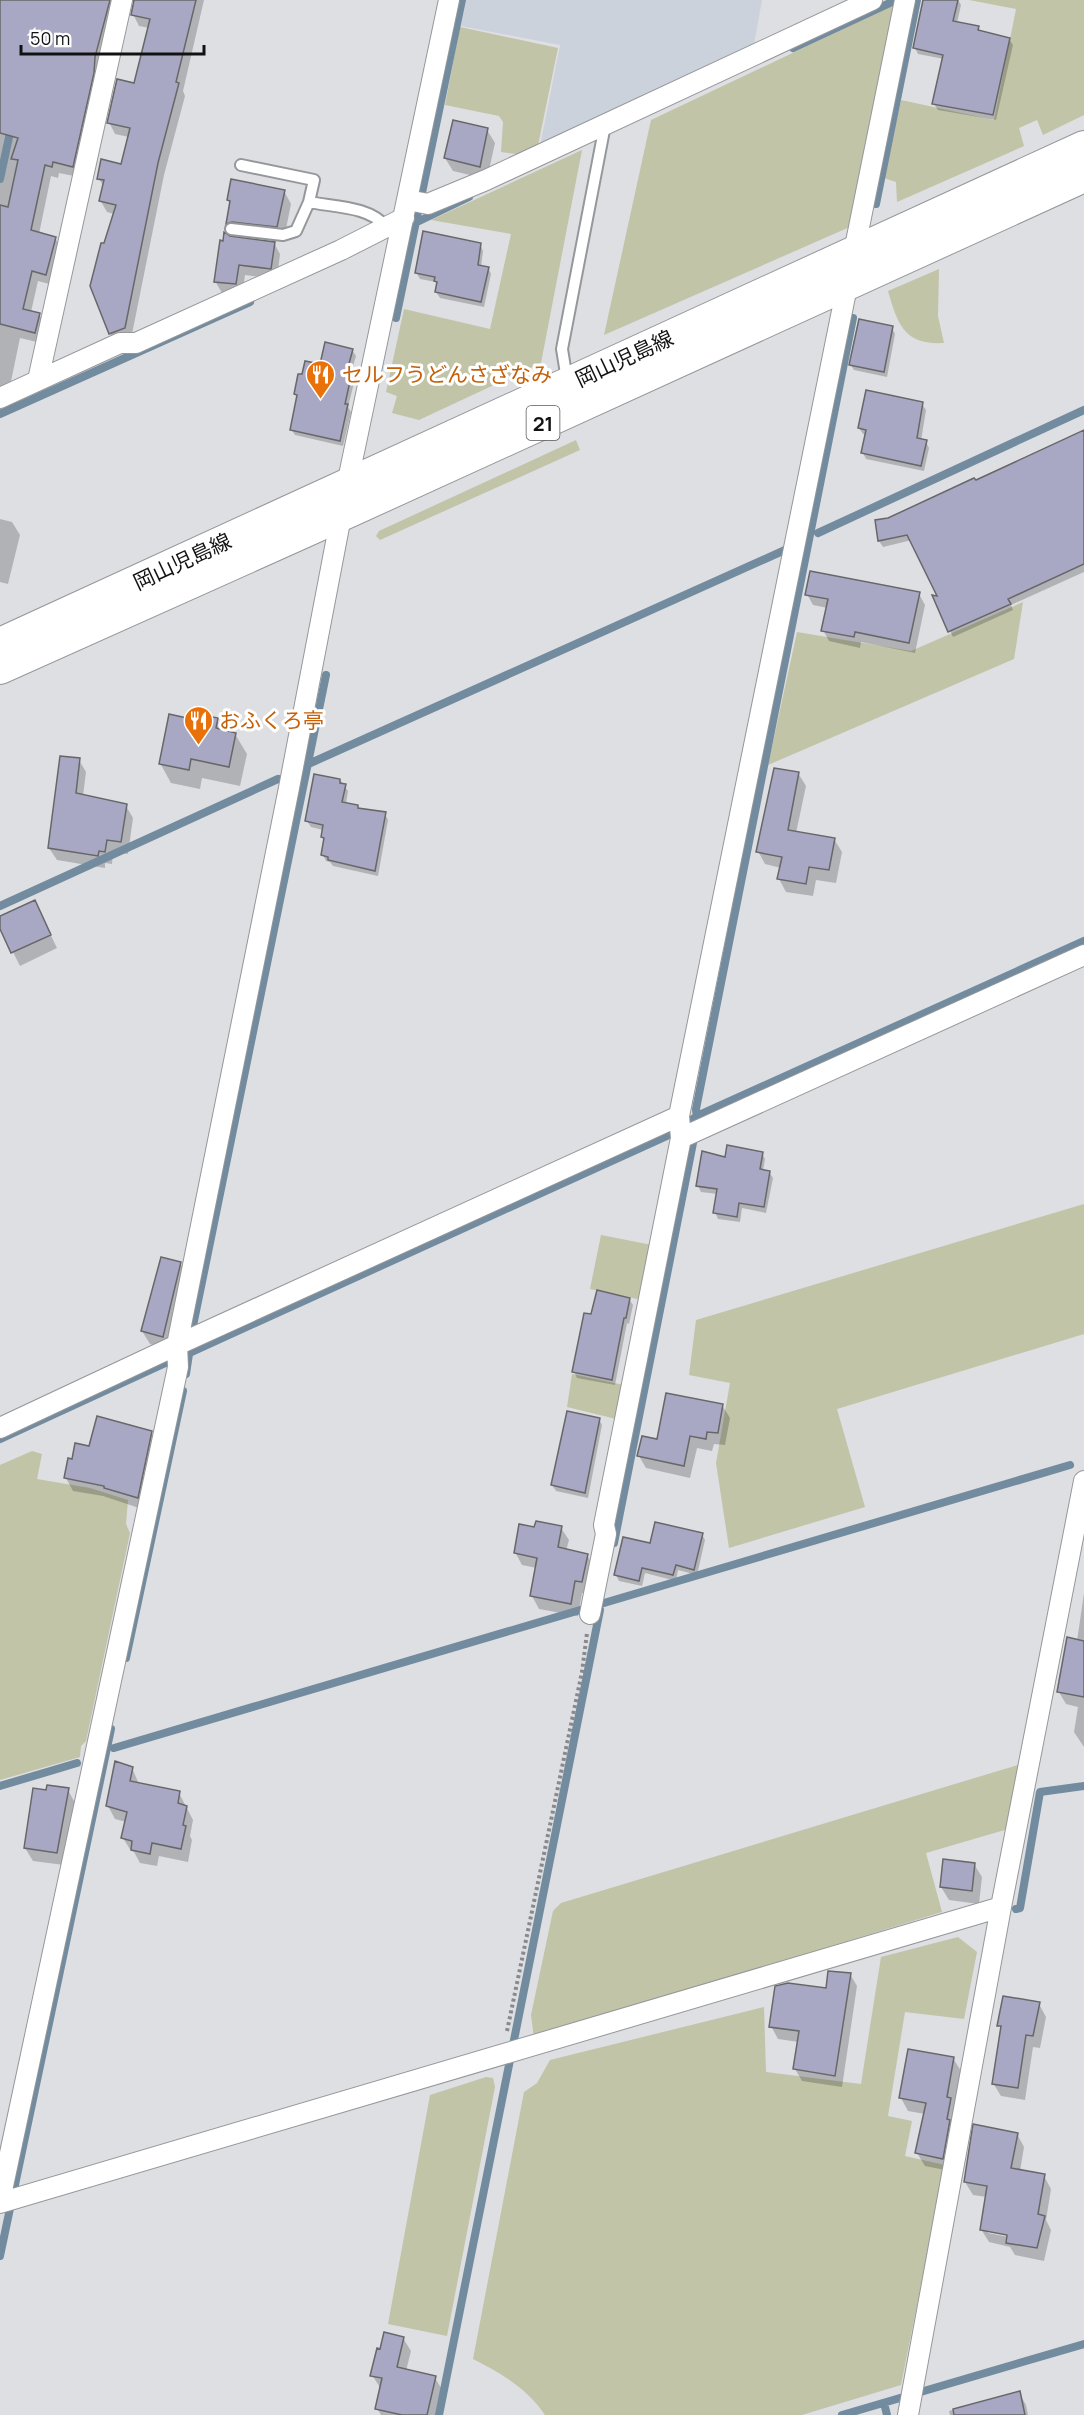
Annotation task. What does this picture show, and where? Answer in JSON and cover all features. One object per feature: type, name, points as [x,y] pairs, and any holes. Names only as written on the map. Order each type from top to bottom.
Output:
[{"type":"main road","name":"岡山児島線","points":[[0,668],[344,500],[570,396],[854,252],[1084,147]]},
{"type":"main road","name":"岡山児島線","points":[[570,396],[848,284],[1084,176]]},
{"type":"main road","name":"岡山児島線","points":[[0,644],[344,500]]},
{"type":"street","points":[[38,380],[122,0]]},
{"type":"street","points":[[449,0],[414,206],[344,500],[182,1348],[6,2200],[1001,1907]]},
{"type":"street","points":[[0,398],[120,343],[136,342],[190,319],[386,227],[414,206],[605,128],[872,0]]},
{"type":"street","points":[[591,1609],[606,1534],[604,1525],[686,1129],[854,252],[905,3]]},
{"type":"street","points":[[0,1428],[1084,955]]},
{"type":"street","points":[[908,2410],[1001,1907],[1084,1481]]},
{"type":"lane","points":[[570,396],[562,349],[605,128]]},
{"type":"lane","points":[[231,229],[283,235],[296,231],[301,225],[314,180],[241,165]]},
{"type":"lane","points":[[309,202],[364,212],[379,218],[386,227]]},
{"type":"path","points":[[508,2053],[582,1672],[591,1609]]},
{"type":"shaded area","points":[[466,0],[762,0],[754,44],[540,146],[560,45],[461,26]]},
{"type":"green space","points":[[969,0],[1084,0],[1084,115],[1043,135],[1037,120],[1019,128],[1024,146],[897,202],[896,182],[884,178],[901,100],[994,120],[1016,9]]},
{"type":"green space","points":[[896,4],[852,226],[604,335],[651,120]]},
{"type":"green space","points":[[460,27],[558,48],[537,150],[525,155],[501,152],[503,122],[499,116],[445,105]]},
{"type":"green space","points":[[582,150],[541,363],[419,420],[392,413],[397,396],[386,392],[404,309],[490,329],[511,234],[431,220]]},
{"type":"green space","points":[[939,269],[938,316],[944,343],[920,341],[905,331],[895,314],[888,291]]},
{"type":"green space","points":[[576,440],[580,450],[380,540],[376,536],[379,531]]},
{"type":"green space","points":[[1023,602],[1014,659],[768,765],[797,632],[911,651]]},
{"type":"green space","points":[[1084,1204],[1084,1334],[837,1409],[865,1507],[729,1548],[716,1463],[730,1383],[689,1375],[696,1320]]},
{"type":"green space","points":[[601,1235],[652,1245],[642,1300],[590,1289]]},
{"type":"green space","points":[[572,1374],[624,1385],[616,1419],[567,1407]]},
{"type":"green space","points":[[32,1451],[42,1454],[37,1479],[90,1488],[128,1500],[126,1524],[130,1533],[86,1741],[81,1746],[80,1757],[0,1780],[0,1465]]},
{"type":"green space","points":[[1021,1764],[1008,1829],[926,1853],[942,1912],[534,2038],[531,2015],[553,1911],[561,1903]]},
{"type":"green space","points":[[958,1937],[977,1952],[964,2019],[905,2012],[888,2116],[912,2121],[905,2156],[945,2165],[901,2385],[802,2415],[545,2415],[531,2397],[513,2382],[473,2359],[524,2092],[537,2083],[550,2060],[764,2007],[766,2072],[861,2084],[881,1957]]},
{"type":"green space","points":[[486,2077],[493,2078],[495,2087],[447,2336],[388,2324],[430,2095]]},
{"type":"building","points":[[0,0],[110,0],[95,57],[94,73],[73,167],[53,162],[52,167],[45,165],[31,230],[56,237],[46,275],[32,271],[23,309],[40,313],[35,333],[0,324],[0,205],[8,207],[18,160],[11,159],[18,138],[0,133]]},
{"type":"building","points":[[134,0],[196,0],[176,82],[179,83],[158,163],[125,328],[109,334],[90,286],[101,243],[104,243],[116,205],[99,201],[104,180],[97,179],[101,159],[121,164],[130,128],[107,123],[117,79],[134,83],[150,19],[131,15]]},
{"type":"building","points":[[923,0],[958,0],[953,21],[979,26],[978,30],[1010,38],[993,115],[932,104],[943,55],[913,48]]},
{"type":"building","points":[[453,120],[488,128],[480,167],[444,158]]},
{"type":"building","points":[[231,179],[285,190],[277,227],[232,222],[226,224]]},
{"type":"building","points":[[423,231],[481,243],[478,265],[489,267],[481,302],[435,292],[437,282],[434,281],[435,277],[415,273]]},
{"type":"building","points":[[224,232],[230,236],[275,242],[271,269],[239,265],[236,284],[214,282],[220,240],[223,241]]},
{"type":"building","points":[[859,319],[893,326],[884,372],[849,365]]},
{"type":"building","name":"セルフうどんさざなみ","points":[[325,342],[353,349],[347,371],[352,372],[340,441],[290,430],[297,395],[294,394],[298,374],[302,374],[305,361],[320,364]]},
{"type":"building","points":[[866,390],[923,402],[917,438],[927,440],[921,466],[861,453],[866,430],[858,428]]},
{"type":"building","points":[[1084,430],[1084,564],[1008,599],[1011,604],[948,632],[932,595],[937,596],[907,535],[878,541],[875,520],[888,518]]},
{"type":"building","points":[[810,571],[920,592],[909,643],[855,632],[854,637],[821,631],[828,599],[805,595]]},
{"type":"building","name":"おふくろ亭","points":[[169,714],[196,720],[198,714],[218,718],[216,728],[236,733],[229,767],[191,759],[189,770],[159,764]]},
{"type":"building","points":[[60,756],[80,758],[76,793],[127,804],[121,842],[107,840],[105,852],[99,851],[98,856],[48,848]]},
{"type":"building","points":[[774,768],[799,772],[788,830],[835,838],[829,870],[809,867],[806,884],[777,879],[782,857],[756,852]]},
{"type":"building","points":[[314,774],[340,779],[340,783],[346,784],[342,802],[358,805],[358,808],[386,812],[375,871],[328,860],[328,857],[321,855],[324,838],[321,837],[323,825],[305,821]]},
{"type":"building","points":[[35,900],[51,935],[11,953],[0,929],[0,916]]},
{"type":"building","points":[[727,1145],[763,1152],[760,1169],[770,1171],[764,1207],[739,1203],[737,1217],[713,1213],[717,1189],[696,1186],[702,1151],[725,1157]]},
{"type":"building","points":[[161,1257],[181,1262],[163,1337],[141,1331]]},
{"type":"building","points":[[597,1290],[630,1298],[612,1380],[572,1372],[584,1313],[591,1314]]},
{"type":"building","points":[[666,1393],[723,1404],[718,1433],[707,1432],[706,1439],[690,1436],[684,1466],[637,1456],[642,1436],[657,1439]]},
{"type":"building","points":[[567,1411],[600,1418],[585,1493],[551,1485]]},
{"type":"building","points":[[97,1416],[152,1431],[138,1498],[104,1488],[104,1486],[64,1478],[68,1458],[72,1459],[75,1443],[89,1446]]},
{"type":"building","points":[[536,1521],[562,1526],[558,1547],[588,1554],[582,1582],[575,1581],[571,1604],[530,1596],[537,1558],[514,1553],[519,1524],[534,1527]]},
{"type":"building","points":[[655,1522],[703,1533],[694,1570],[676,1565],[673,1575],[642,1568],[639,1581],[614,1575],[623,1537],[650,1543]]},
{"type":"building","points":[[1067,1637],[1084,1641],[1084,1697],[1057,1692]]},
{"type":"building","points":[[115,1761],[133,1767],[130,1781],[180,1791],[178,1803],[187,1806],[181,1849],[152,1843],[150,1854],[131,1850],[132,1841],[121,1838],[127,1812],[106,1806]]},
{"type":"building","points":[[47,1785],[69,1788],[57,1853],[24,1848],[33,1788],[46,1790]]},
{"type":"building","points":[[943,1859],[975,1863],[972,1891],[940,1887]]},
{"type":"building","points":[[828,1971],[851,1973],[835,2076],[793,2069],[799,2031],[769,2027],[775,1986],[788,1983],[826,1988]]},
{"type":"building","points":[[1003,1996],[1040,2002],[1033,2036],[1026,2035],[1018,2088],[992,2084],[1001,2026],[997,2026]]},
{"type":"building","points":[[908,2049],[954,2057],[947,2097],[951,2098],[947,2119],[950,2120],[943,2159],[915,2153],[926,2103],[899,2098]]},
{"type":"building","points":[[973,2124],[1018,2133],[1011,2168],[1045,2174],[1038,2214],[1045,2216],[1037,2248],[1006,2243],[1007,2235],[980,2230],[987,2186],[964,2182]]},
{"type":"building","points":[[384,2332],[404,2337],[397,2367],[436,2376],[427,2415],[402,2415],[375,2409],[382,2378],[370,2376],[377,2348],[380,2349]]},
{"type":"building","points":[[1020,2391],[1025,2415],[954,2415],[953,2409]]},
{"type":"waterway","points":[[396,318],[462,0]]},
{"type":"waterway","points":[[793,48],[896,0]]},
{"type":"waterway","points":[[876,204],[917,0]]},
{"type":"waterway","points":[[0,179],[11,128]]},
{"type":"waterway","points":[[413,224],[469,197]]},
{"type":"waterway","points":[[0,414],[250,302]]},
{"type":"waterway","points":[[614,1543],[693,1143],[697,1120],[696,1109],[853,318]]},
{"type":"waterway","points":[[818,533],[1084,410]]},
{"type":"waterway","points":[[304,766],[785,550]]},
{"type":"waterway","points":[[186,1374],[194,1321],[326,675]]},
{"type":"waterway","points":[[0,906],[278,779]]},
{"type":"waterway","points":[[187,1354],[671,1134],[697,1116],[1084,941]]},
{"type":"waterway","points":[[0,1439],[176,1358]]},
{"type":"waterway","points":[[126,1658],[183,1391]]},
{"type":"waterway","points":[[114,1748],[1070,1465]]},
{"type":"waterway","points":[[439,2415],[600,1610]]},
{"type":"waterway","points":[[0,2256],[111,1729]]},
{"type":"waterway","points":[[0,1786],[77,1763]]},
{"type":"waterway","points":[[1016,1909],[1020,1908],[1040,1792],[1084,1786]]},
{"type":"waterway","points":[[842,2415],[1084,2344]]},
{"type":"waterway","points":[[884,2403],[887,2415]]},
{"type":"place","name":"セルフうどんさざなみ","points":[[321,400]]},
{"type":"place","name":"おふくろ亭","points":[[198,746]]}]
